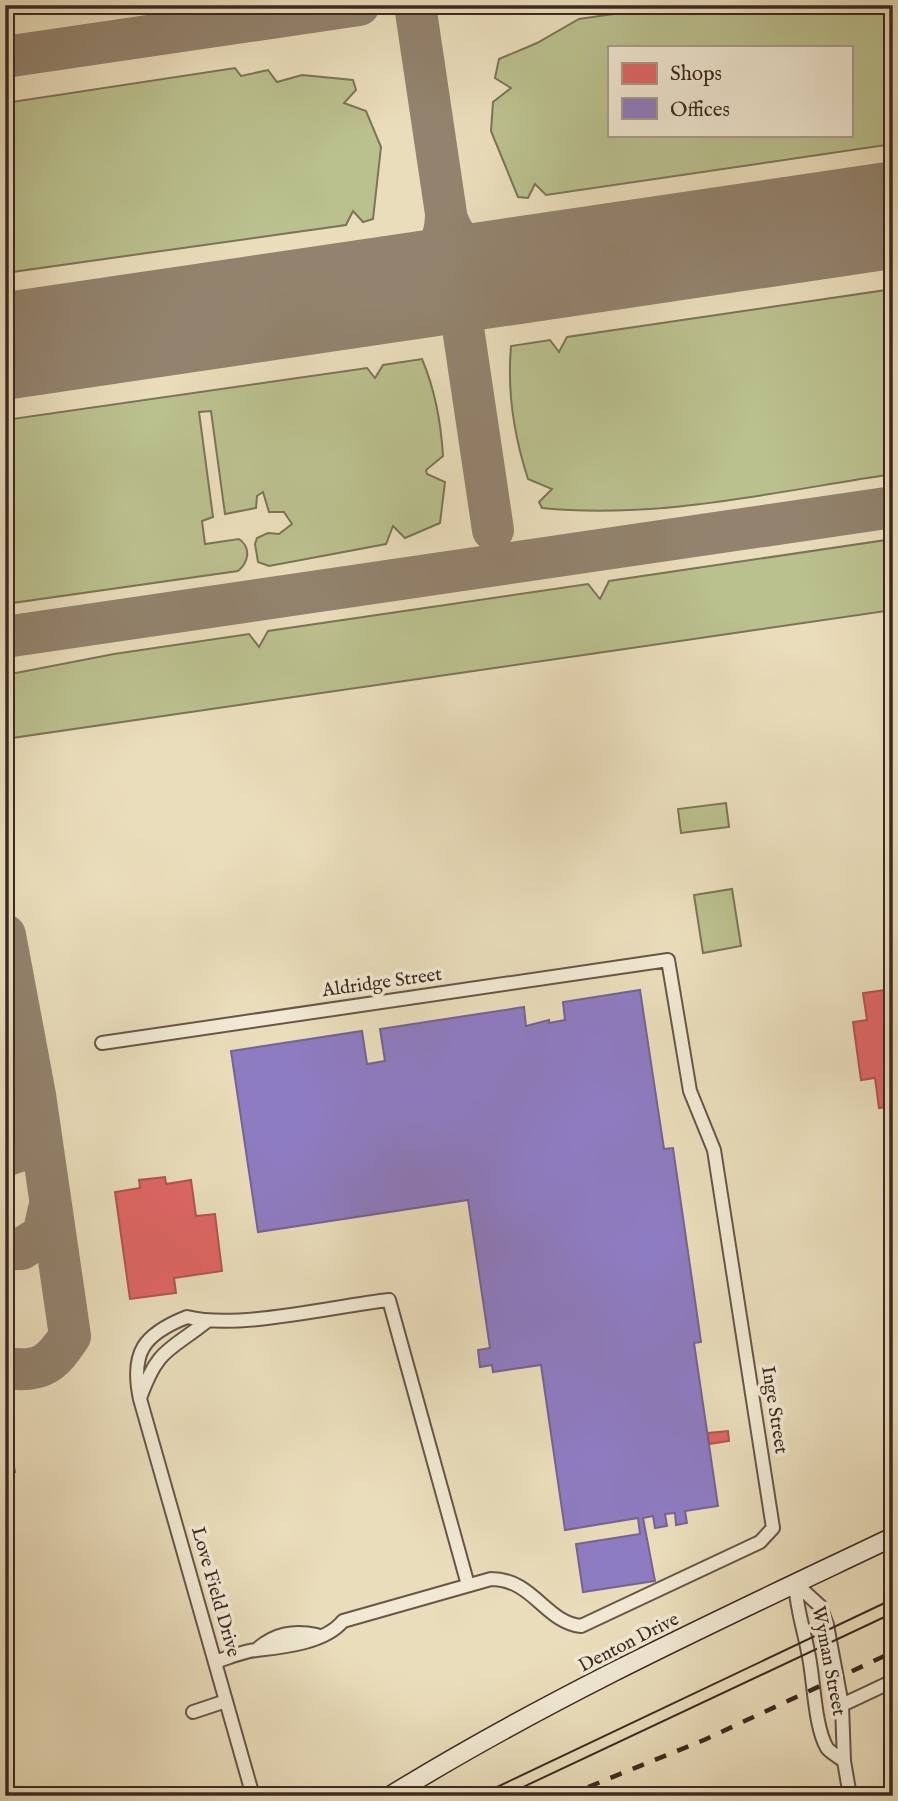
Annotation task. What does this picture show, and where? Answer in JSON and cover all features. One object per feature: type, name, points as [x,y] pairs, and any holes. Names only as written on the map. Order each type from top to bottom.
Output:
[{"type":"main road","name":"Denton Drive","points":[[390,1796],[470,1746],[795,1583],[893,1537]]},
{"type":"street","name":"Aldridge Street","points":[[102,1044],[668,960]]},
{"type":"street","name":"Inge Street","points":[[215,1662],[256,1650],[269,1639],[291,1633],[319,1635],[332,1632],[343,1621],[491,1579],[509,1579],[568,1624],[581,1626],[595,1622],[760,1542],[773,1528],[714,1150],[691,1091],[668,960]]},
{"type":"street","points":[[140,1399],[135,1376],[137,1361],[152,1335],[187,1317],[206,1322],[243,1320],[388,1300],[468,1584]]},
{"type":"street","points":[[140,1399],[150,1369],[170,1345],[206,1322]]},
{"type":"street","name":"Love Field Drive","points":[[140,1399],[253,1796]]},
{"type":"street","name":"Wyman Street","points":[[795,1583],[823,1611],[842,1705],[844,1761],[850,1796]]},
{"type":"street","name":"Wyman Street","points":[[795,1583],[798,1616],[809,1653],[818,1715],[828,1749],[844,1761]]},
{"type":"street","points":[[842,1705],[893,1681]]},
{"type":"street","points":[[194,1712],[226,1701]]},
{"type":"green space","points":[[676,5],[893,5],[893,144],[546,195],[535,184],[528,198],[518,197],[491,131],[493,102],[511,88],[495,78],[499,59],[537,43],[579,19]]},
{"type":"green space","points":[[235,68],[241,76],[268,70],[277,82],[302,75],[353,80],[356,90],[344,103],[366,111],[381,147],[373,219],[363,222],[353,211],[346,225],[5,273],[5,103]]},
{"type":"green space","points":[[893,289],[893,474],[673,507],[585,511],[542,508],[539,502],[552,489],[528,479],[523,463],[511,397],[511,346],[550,340],[559,352],[567,337]]},
{"type":"green space","points":[[422,359],[434,394],[441,431],[443,456],[426,470],[427,474],[445,482],[440,523],[405,538],[393,526],[386,544],[269,566],[258,562],[255,544],[257,538],[268,533],[279,534],[292,524],[284,512],[269,512],[263,492],[257,496],[256,508],[225,514],[211,411],[199,412],[213,517],[202,521],[205,544],[239,539],[246,547],[247,555],[238,571],[5,604],[5,420],[367,368],[375,378],[383,365]]},
{"type":"green space","points":[[893,539],[893,610],[5,739],[5,675],[114,654],[249,634],[259,647],[268,631],[588,584],[600,599],[609,581]]},
{"type":"green space","points":[[726,803],[729,827],[681,833],[678,809]]},
{"type":"green space","points":[[732,889],[741,946],[703,953],[694,895]]},
{"type":"building: Shops","points":[[893,989],[893,1106],[879,1108],[875,1078],[861,1080],[853,1022],[867,1020],[863,993]]},
{"type":"building: Shops","points":[[165,1177],[166,1184],[191,1180],[196,1216],[215,1214],[222,1271],[174,1278],[176,1293],[130,1299],[115,1192],[140,1188],[139,1180]]},
{"type":"building: Shops","points":[[728,1431],[729,1441],[709,1444],[708,1433]]},
{"type":"building: Offices","points":[[640,990],[664,1149],[673,1148],[701,1342],[694,1343],[718,1506],[685,1511],[687,1523],[676,1525],[675,1513],[665,1514],[667,1526],[655,1528],[653,1516],[643,1518],[655,1581],[583,1592],[576,1544],[640,1534],[638,1518],[565,1530],[541,1365],[493,1372],[492,1365],[480,1367],[478,1350],[490,1348],[468,1200],[258,1232],[231,1051],[362,1031],[367,1064],[385,1061],[380,1029],[524,1007],[526,1026],[549,1020],[549,1023],[565,1020],[563,1002]]},
{"type":"building: Offices","points":[[5,1413],[15,1472],[5,1473]]},
{"type":"taxiway","points":[[5,57],[359,5]]},
{"type":"taxiway","points":[[415,5],[493,530]]},
{"type":"taxiway","points":[[446,217],[462,245],[478,260],[508,271]]},
{"type":"taxiway","points":[[398,288],[408,284],[426,269],[438,250],[446,217]]},
{"type":"taxiway","points":[[5,637],[893,507]]},
{"type":"taxiway","points":[[5,935],[35,1095],[70,1336],[57,1354],[44,1365],[27,1369],[5,1368]]},
{"type":"taxiway","points":[[5,1156],[19,1151],[32,1103]]},
{"type":"taxiway","points":[[5,1249],[21,1249],[43,1235],[49,1209]]},
{"type":"runway","points":[[5,346],[893,215]]},
{"type":"tram line","points":[[478,1796],[893,1599]]},
{"type":"tram line","points":[[504,1796],[893,1613]]},
{"type":"railway","points":[[566,1796],[704,1740],[893,1652]]}]
